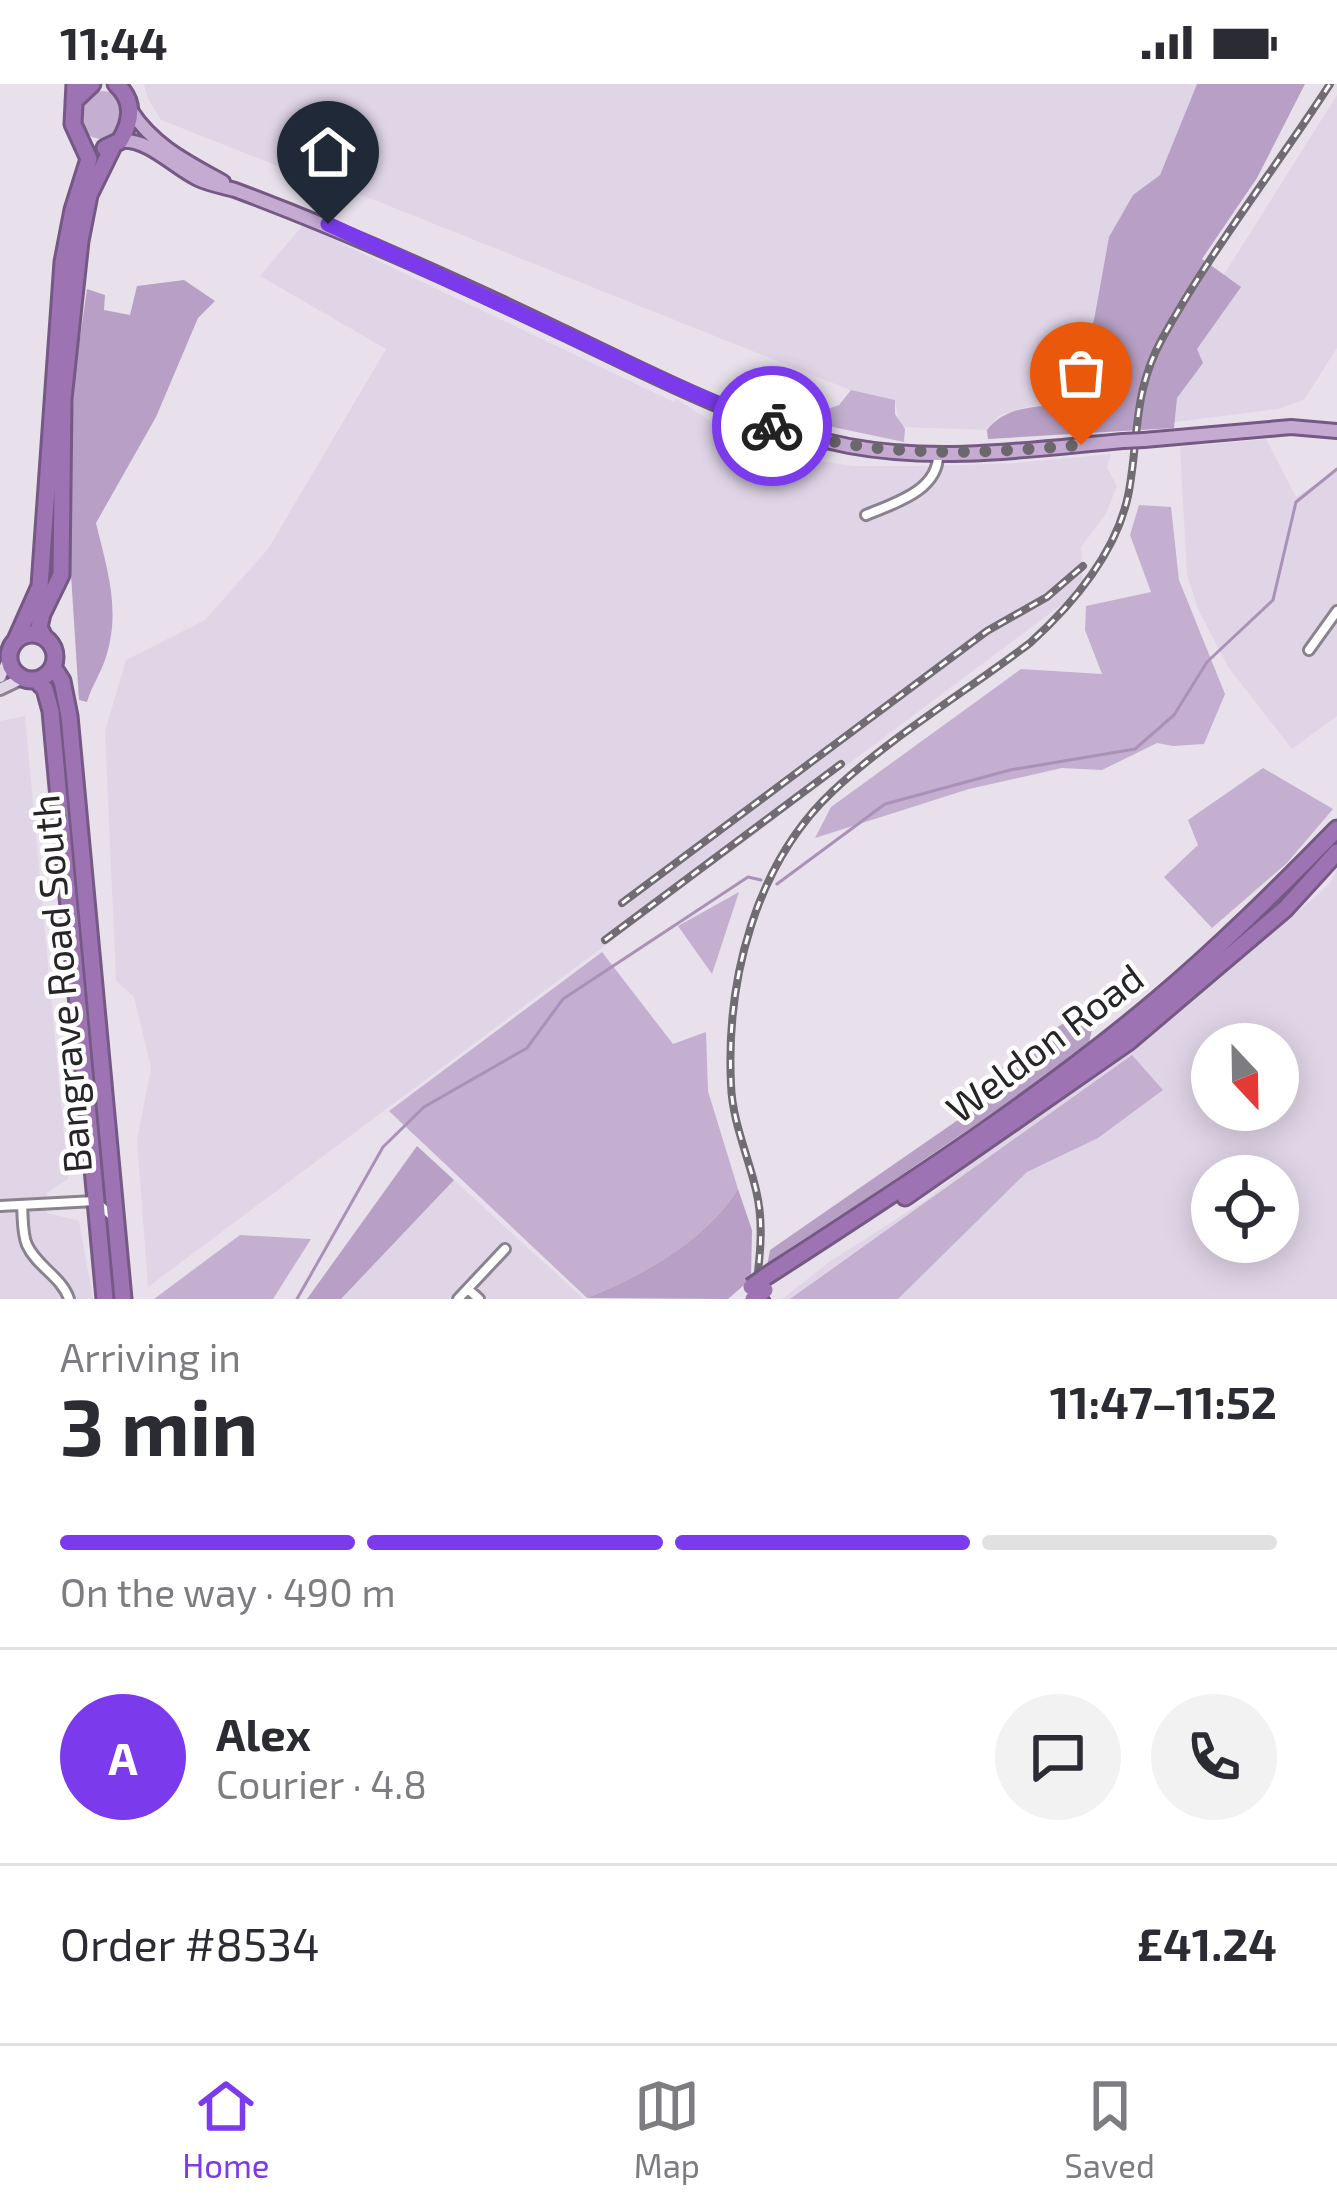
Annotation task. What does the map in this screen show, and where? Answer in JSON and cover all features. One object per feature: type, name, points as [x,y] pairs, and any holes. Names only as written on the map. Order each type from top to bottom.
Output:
[{"type":"highway","points":[[92,84],[75,92],[73,124],[89,159],[63,262],[40,586],[9,658],[14,672],[29,679],[52,667],[53,649],[39,627],[61,575],[63,399],[80,241],[89,195],[131,111],[126,94],[116,84]]},
{"type":"highway","points":[[82,141],[98,148],[116,144]]},
{"type":"highway","points":[[16,640],[29,634],[44,637]]},
{"type":"highway","name":"Bangrave Road South","points":[[52,667],[62,681],[70,716],[122,1299]]},
{"type":"highway","name":"Bangrave Road South","points":[[29,679],[45,689],[51,711],[105,1299]]},
{"type":"highway","name":"Weldon Road","points":[[754,1290],[960,1148],[1119,1030],[1211,952],[1337,829]]},
{"type":"highway","name":"Weldon Road","points":[[754,1290],[970,1155],[1128,1042],[1286,909],[1337,852]]},
{"type":"main road","points":[[131,111],[158,142],[227,188]]},
{"type":"main road","points":[[116,144],[140,142],[198,179],[380,245],[742,416],[853,446],[938,454],[1292,427],[1337,431]]},
{"type":"street","points":[[866,515],[931,481],[938,454]]},
{"type":"street","points":[[1309,650],[1337,611]]},
{"type":"street","points":[[0,677],[9,658]]},
{"type":"street","points":[[0,688],[29,679]]},
{"type":"street","points":[[95,1201],[105,1187],[108,1140]]},
{"type":"street","points":[[0,1206],[95,1201],[110,1213],[115,1225]]},
{"type":"street","points":[[22,1205],[26,1242],[42,1266],[65,1287],[69,1299]]},
{"type":"street","points":[[458,1299],[505,1249]]},
{"type":"street","points":[[468,1289],[479,1299]]},
{"type":"shaded area","points":[[144,84],[1197,84],[1160,175],[1133,195],[1109,237],[1094,320],[1064,404],[1027,407],[998,416],[987,430],[900,427],[895,400],[850,390],[319,178],[316,181],[161,120]]},
{"type":"shaded area","points":[[1197,84],[1305,84],[1257,178],[1202,259],[1241,287],[1197,349],[1203,363],[1177,398],[1174,428],[988,439],[987,430],[1003,416],[1065,404],[1094,320],[1109,237],[1133,195],[1160,175]]},
{"type":"shaded area","points":[[102,91],[119,98],[126,115],[119,132],[102,139],[85,132],[78,115],[85,98]]},
{"type":"shaded area","points":[[1337,95],[1337,348],[1304,400],[1278,409],[1152,425],[1170,360]]},
{"type":"shaded area","points":[[303,225],[674,402],[677,399],[718,426],[786,456],[853,466],[934,466],[1111,454],[1107,467],[1117,486],[1106,514],[1081,547],[1083,581],[1064,603],[148,1287],[137,1140],[151,1068],[134,997],[116,981],[105,731],[126,660],[205,620],[268,549],[386,349],[260,276]]},
{"type":"shaded area","points":[[184,280],[215,301],[198,318],[156,417],[96,523],[111,590],[112,623],[106,657],[87,702],[79,700],[70,559],[71,401],[87,289],[105,295],[104,310],[130,315],[137,286]]},
{"type":"shaded area","points":[[851,390],[895,400],[895,414],[905,429],[904,442],[814,423],[817,413],[839,405]]},
{"type":"shaded area","points":[[1266,439],[1296,497],[1337,471],[1337,716],[1292,749],[1228,667],[1198,609],[1187,575],[1180,447]]},
{"type":"shaded area","points":[[1139,505],[1171,507],[1179,580],[1225,694],[1204,744],[1157,743],[1102,770],[1062,768],[969,789],[815,838],[831,807],[1021,669],[1102,674],[1085,630],[1086,606],[1151,592],[1130,535]]},
{"type":"shaded area","points":[[25,716],[68,1179],[47,1193],[47,1213],[79,1221],[93,1299],[0,1299],[0,721]]},
{"type":"shaded area","points":[[1263,768],[1333,809],[1287,863],[1212,928],[1164,877],[1198,845],[1188,820]]},
{"type":"shaded area","points":[[1337,869],[1337,1299],[782,1299],[1137,1047],[1315,897]]},
{"type":"shaded area","points":[[739,892],[712,974],[678,926]]},
{"type":"shaded area","points":[[602,952],[673,1044],[706,1032],[708,1091],[738,1189],[708,1225],[672,1254],[587,1298],[389,1111]]},
{"type":"shaded area","points":[[1080,1011],[1093,1025],[1089,1043],[1077,1056],[767,1266],[770,1250],[968,1113],[979,1084]]},
{"type":"shaded area","points":[[1132,1055],[1163,1090],[1098,1138],[1027,1172],[898,1299],[790,1299]]},
{"type":"shaded area","points":[[417,1146],[454,1180],[341,1299],[307,1299]]},
{"type":"shaded area","points":[[454,1180],[584,1299],[341,1299]]},
{"type":"shaded area","points":[[738,1189],[752,1230],[751,1279],[728,1299],[587,1298],[672,1254],[708,1225]]},
{"type":"shaded area","points":[[240,1235],[311,1239],[273,1299],[154,1299]]},
{"type":"waterway","points":[[777,884],[885,804],[1010,770],[1135,749],[1174,715],[1207,662],[1273,600],[1296,502],[1337,469]]},
{"type":"waterway","points":[[297,1299],[383,1147],[424,1107],[527,1048],[563,999],[748,877],[761,880]]},
{"type":"railway","points":[[755,1299],[760,1217],[734,1111],[731,1045],[741,965],[765,889],[783,853],[833,791],[1030,643],[1092,575],[1123,513],[1141,396],[1162,339],[1330,84]]},
{"type":"railway","points":[[622,903],[987,631],[1047,597],[1083,566]]},
{"type":"railway","points":[[605,940],[841,764]]},
{"type":"way so far","points":[[772,426],[894,452],[987,453],[1081,445]]},
{"type":"route","points":[[328,224],[772,426]]}]
